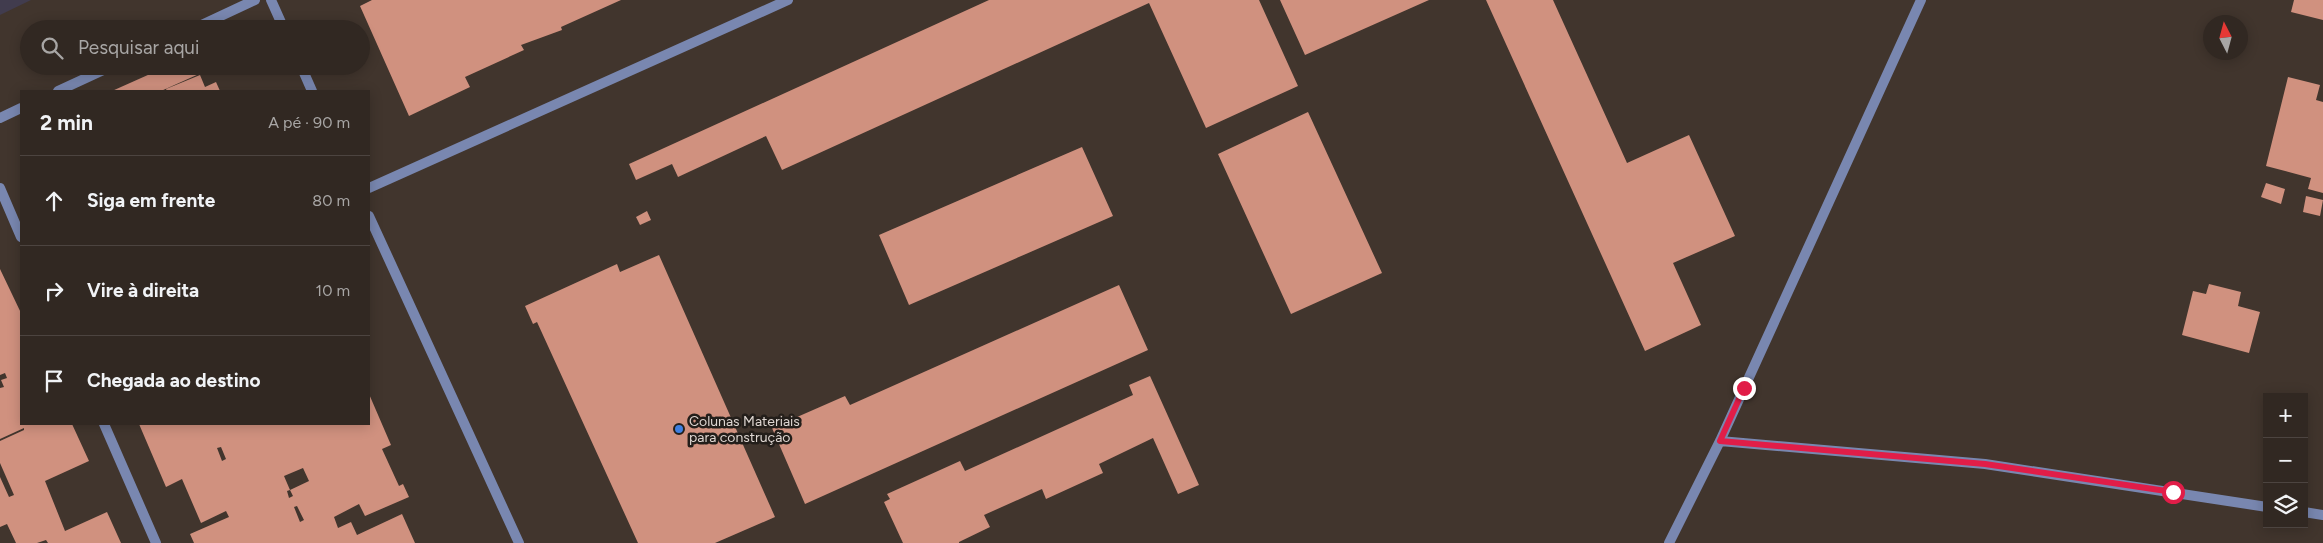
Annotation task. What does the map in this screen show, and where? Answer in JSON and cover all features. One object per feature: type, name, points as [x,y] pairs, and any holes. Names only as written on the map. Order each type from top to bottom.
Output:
[{"type":"street","points":[[212,20],[255,0]]},
{"type":"street","points":[[271,0],[280,20]]},
{"type":"street","points":[[370,188],[788,0]]},
{"type":"street","points":[[1669,543],[1720,441],[1920,0]]},
{"type":"street","points":[[60,90],[93,75]]},
{"type":"street","points":[[305,75],[312,90]]},
{"type":"street","points":[[0,118],[20,108]]},
{"type":"street","points":[[0,188],[20,235]]},
{"type":"street","points":[[370,218],[519,543]]},
{"type":"street","points":[[104,425],[156,543]]},
{"type":"street","points":[[1720,441],[1985,464],[2263,506]]},
{"type":"street","points":[[2308,513],[2323,515]]},
{"type":"shaded area","points":[[0,0],[31,0],[0,15]]},
{"type":"building","points":[[372,0],[621,0],[561,27],[562,30],[521,45],[524,50],[465,77],[470,87],[409,116],[370,28],[370,20],[366,20],[360,6]]},
{"type":"building","points":[[989,0],[1259,0],[1298,86],[1206,128],[1149,3],[782,170],[766,136],[678,177],[672,164],[636,180],[629,164]]},
{"type":"building","points":[[1280,0],[1429,0],[1305,55]]},
{"type":"building","points":[[1486,0],[1553,0],[1627,163],[1689,135],[1735,236],[1673,263],[1701,325],[1645,351]]},
{"type":"building","points":[[2294,0],[2323,0],[2323,20],[2291,12]]},
{"type":"building","points":[[148,75],[197,75],[163,90],[114,90]]},
{"type":"building","points":[[200,75],[205,87],[216,82],[220,90],[166,90]]},
{"type":"building","points":[[2288,77],[2320,85],[2316,100],[2323,102],[2323,193],[2308,189],[2311,178],[2266,166]]},
{"type":"building","points":[[1308,112],[1382,273],[1291,314],[1218,154]]},
{"type":"building","points":[[1082,147],[1113,216],[909,305],[879,235]]},
{"type":"building","points":[[2266,183],[2285,189],[2281,204],[2261,197]]},
{"type":"building","points":[[2306,196],[2323,200],[2320,216],[2303,212]]},
{"type":"building","points":[[647,211],[651,220],[640,225],[636,217]]},
{"type":"building","points":[[659,255],[775,517],[715,543],[638,543],[537,322],[533,324],[525,306],[617,264],[620,272]]},
{"type":"building","points":[[0,269],[20,311],[20,425],[72,425],[89,461],[45,481],[65,531],[107,512],[121,543],[48,543],[46,540],[37,543],[16,543],[7,524],[0,527],[0,477],[9,497],[14,495],[0,463],[0,441],[24,430],[24,428],[0,439],[0,388],[4,387],[1,380],[7,378],[5,373],[0,375]]},
{"type":"building","points":[[2209,284],[2241,292],[2238,306],[2260,312],[2249,353],[2182,335],[2193,291],[2206,294]]},
{"type":"building","points":[[1119,285],[1148,350],[805,504],[772,428],[845,396],[850,405]]},
{"type":"building","points":[[1150,376],[1199,485],[1178,494],[1153,438],[1099,464],[1103,473],[1046,499],[1042,489],[984,515],[990,527],[959,543],[903,543],[884,502],[890,499],[887,494],[960,461],[965,471],[1133,395],[1129,385]]},
{"type":"building","points":[[370,396],[391,445],[382,449],[399,486],[403,484],[409,497],[365,516],[359,504],[334,517],[338,528],[351,522],[357,535],[402,514],[415,543],[194,543],[190,534],[229,517],[226,511],[201,523],[182,479],[166,487],[139,425],[370,425]],"holes":[[[221,447],[226,459],[222,461],[217,448]],[[303,468],[309,481],[290,490],[284,476]],[[290,490],[293,496],[289,498],[287,491]],[[297,506],[304,520],[300,522],[294,507]]]},
{"type":"place","name":"Colunas Materiais para construção","points":[[679,429]]},
{"type":"route","points":[[1744,388],[1720,441],[1985,464],[2173,492]]}]
